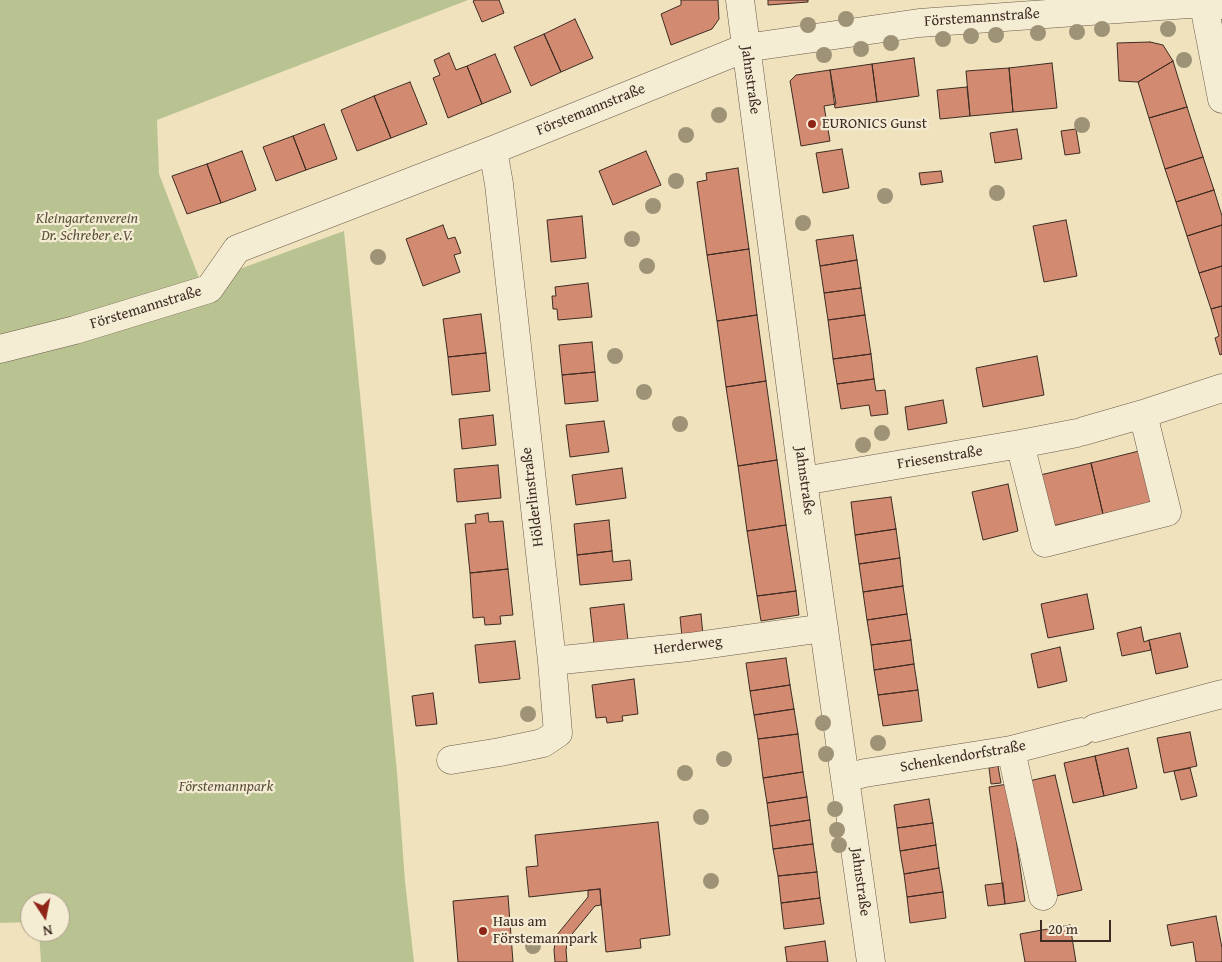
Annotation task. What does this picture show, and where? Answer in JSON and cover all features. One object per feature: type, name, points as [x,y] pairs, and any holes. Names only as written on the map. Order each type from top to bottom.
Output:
[{"type":"street","name":"Jahnstraße","points":[[740,0],[803,481],[872,962]]},
{"type":"street","name":"Förstemannstraße","points":[[0,348],[75,330],[209,289],[237,250],[493,150],[745,48],[919,23],[1209,3]]},
{"type":"street","points":[[1209,3],[1222,99]]},
{"type":"street","name":"Hölderlinstraße","points":[[451,760],[543,743],[558,733],[552,661],[499,184],[493,150]]},
{"type":"street","name":"Friesenstraße","points":[[803,481],[1081,432],[1222,388]]},
{"type":"street","points":[[1020,444],[1045,543],[1167,512],[1143,414]]},
{"type":"street","name":"Herderweg","points":[[552,661],[689,647],[824,628]]},
{"type":"street","name":"Schenkendorfstraße","points":[[845,778],[1011,750],[1222,694]]},
{"type":"street","points":[[1011,750],[1043,896]]},
{"type":"green space","name":"Förstemannpark","points":[[0,0],[468,0],[157,120],[159,174],[201,283],[344,231],[414,962],[41,962],[40,942],[70,942],[70,892],[20,892],[20,922],[0,923]]},
{"type":"building","points":[[499,0],[504,13],[482,22],[473,1]]},
{"type":"building","points":[[681,0],[718,0],[719,19],[712,29],[671,45],[661,14],[681,5]]},
{"type":"building","points":[[768,0],[808,0],[808,2],[768,5]]},
{"type":"building","points":[[575,19],[593,58],[561,72],[544,34]]},
{"type":"building","points":[[544,34],[561,72],[531,86],[514,47]]},
{"type":"building","points":[[1150,42],[1163,45],[1173,61],[1138,82],[1119,81],[1117,43]]},
{"type":"building","points":[[449,53],[456,70],[467,66],[482,104],[448,118],[433,78],[440,75],[434,60]]},
{"type":"building","points":[[495,54],[511,92],[482,104],[467,66]]},
{"type":"building","points":[[914,58],[919,96],[877,102],[872,64]]},
{"type":"building","points":[[1173,61],[1187,107],[1149,118],[1138,82]]},
{"type":"building","points":[[1052,63],[1057,108],[1013,112],[1009,68]]},
{"type":"building","points":[[872,64],[877,102],[835,108],[830,70]]},
{"type":"building","points":[[1009,68],[1013,112],[970,116],[966,71]]},
{"type":"building","name":"EURONICS Gunst","points":[[830,70],[836,104],[824,106],[830,141],[801,146],[790,81],[796,75]]},
{"type":"building","points":[[410,82],[427,124],[391,138],[374,96]]},
{"type":"building","points":[[967,87],[970,116],[940,119],[937,90]]},
{"type":"building","points":[[374,96],[391,138],[357,151],[341,110]]},
{"type":"building","points":[[1187,107],[1203,157],[1165,169],[1149,118]]},
{"type":"building","points":[[324,124],[337,159],[306,170],[293,136]]},
{"type":"building","points":[[1017,129],[1022,159],[995,163],[990,133]]},
{"type":"building","points":[[1076,129],[1080,153],[1065,155],[1061,131]]},
{"type":"building","points":[[293,136],[306,170],[276,181],[263,147]]},
{"type":"building","points":[[842,149],[849,188],[823,193],[816,153]]},
{"type":"building","points":[[242,151],[256,190],[221,203],[207,164]]},
{"type":"building","points":[[646,151],[661,185],[613,205],[599,171]]},
{"type":"building","points":[[1203,157],[1214,190],[1176,202],[1165,169]]},
{"type":"building","points":[[207,164],[221,203],[187,214],[172,176]]},
{"type":"building","points":[[738,168],[749,249],[707,255],[697,182],[707,180],[706,173]]},
{"type":"building","points":[[941,171],[943,182],[921,185],[919,173]]},
{"type":"building","points":[[1214,190],[1222,216],[1222,225],[1187,236],[1176,202]]},
{"type":"building","points":[[582,216],[586,258],[551,262],[547,220]]},
{"type":"building","points":[[1066,220],[1077,276],[1044,282],[1033,226]]},
{"type":"building","points":[[443,225],[448,239],[455,237],[461,253],[454,255],[460,272],[423,286],[406,239]]},
{"type":"building","points":[[1222,225],[1222,266],[1199,273],[1187,236]]},
{"type":"building","points":[[853,235],[857,260],[820,266],[816,240]]},
{"type":"building","points":[[749,249],[757,315],[717,321],[707,255]]},
{"type":"building","points":[[857,260],[861,288],[824,293],[820,266]]},
{"type":"building","points":[[1222,266],[1222,306],[1211,309],[1199,273]]},
{"type":"building","points":[[588,283],[592,317],[558,320],[557,309],[553,309],[552,296],[556,296],[555,287]]},
{"type":"building","points":[[861,288],[865,315],[828,320],[824,293]]},
{"type":"building","points":[[1222,306],[1222,354],[1220,355],[1215,338],[1219,336],[1211,309]]},
{"type":"building","points":[[481,314],[486,353],[448,357],[443,319]]},
{"type":"building","points":[[757,315],[766,381],[726,387],[717,321]]},
{"type":"building","points":[[865,315],[871,354],[833,359],[828,320]]},
{"type":"building","points":[[592,342],[595,372],[562,375],[559,345]]},
{"type":"building","points":[[486,353],[490,391],[452,395],[448,357]]},
{"type":"building","points":[[871,354],[874,379],[837,384],[833,359]]},
{"type":"building","points":[[1037,356],[1044,395],[983,407],[976,368]]},
{"type":"building","points":[[595,372],[598,401],[565,404],[562,375]]},
{"type":"building","points":[[874,379],[876,391],[885,390],[888,414],[871,416],[869,405],[841,409],[837,384]]},
{"type":"building","points":[[766,381],[777,460],[738,466],[726,387]]},
{"type":"building","points":[[943,400],[947,423],[908,430],[905,407]]},
{"type":"building","points":[[493,415],[496,445],[462,449],[459,419]]},
{"type":"building","points":[[604,421],[609,452],[570,457],[566,425]]},
{"type":"building","points":[[1143,450],[1155,502],[1103,514],[1091,463]]},
{"type":"building","points":[[777,460],[786,525],[747,531],[738,466]]},
{"type":"building","points":[[1091,463],[1103,514],[1048,527],[1036,476]]},
{"type":"building","points":[[498,465],[501,498],[457,502],[454,469]]},
{"type":"building","points":[[622,468],[626,498],[576,505],[572,475]]},
{"type":"building","points":[[1008,484],[1018,531],[983,540],[972,492]]},
{"type":"building","points":[[891,497],[896,529],[855,535],[851,502]]},
{"type":"building","points":[[488,513],[489,522],[503,521],[508,569],[470,573],[465,524],[476,523],[475,515]]},
{"type":"building","points":[[609,520],[612,551],[577,555],[574,524]]},
{"type":"building","points":[[786,525],[796,591],[757,596],[747,531]]},
{"type":"building","points":[[896,529],[900,558],[859,564],[855,535]]},
{"type":"building","points":[[612,551],[613,562],[630,560],[632,580],[580,585],[577,555]]},
{"type":"building","points":[[900,558],[903,586],[863,592],[859,564]]},
{"type":"building","points":[[508,569],[513,615],[500,616],[501,624],[485,625],[484,617],[473,618],[470,573]]},
{"type":"building","points":[[903,586],[907,614],[867,620],[863,592]]},
{"type":"building","points":[[796,591],[799,615],[761,621],[757,596]]},
{"type":"building","points":[[1087,594],[1094,629],[1048,638],[1041,604]]},
{"type":"building","points":[[624,604],[628,641],[594,644],[590,608]]},
{"type":"building","points":[[701,614],[703,635],[682,637],[680,617]]},
{"type":"building","points":[[907,614],[911,640],[871,645],[867,620]]},
{"type":"building","points":[[1141,627],[1144,642],[1149,640],[1151,650],[1122,656],[1117,633]]},
{"type":"building","points":[[1180,633],[1188,667],[1156,674],[1149,640]]},
{"type":"building","points":[[911,640],[914,664],[874,670],[871,645]]},
{"type":"building","points":[[515,641],[520,679],[479,683],[475,645]]},
{"type":"building","points":[[1060,647],[1067,681],[1038,688],[1031,654]]},
{"type":"building","points":[[786,658],[790,685],[750,691],[746,663]]},
{"type":"building","points":[[914,664],[918,690],[878,695],[874,670]]},
{"type":"building","points":[[634,679],[638,714],[622,716],[623,721],[607,723],[606,717],[596,718],[592,685]]},
{"type":"building","points":[[790,685],[794,709],[754,715],[750,691]]},
{"type":"building","points":[[918,690],[922,721],[883,726],[878,695]]},
{"type":"building","points":[[433,693],[437,724],[416,726],[412,696]]},
{"type":"building","points":[[794,709],[798,734],[758,739],[754,715]]},
{"type":"building","points":[[1190,732],[1197,766],[1164,773],[1157,738]]},
{"type":"building","points":[[798,734],[803,772],[763,778],[758,739]]},
{"type":"building","points":[[1128,748],[1137,788],[1104,796],[1095,756]]},
{"type":"building","points":[[1095,756],[1104,796],[1073,803],[1064,763]]},
{"type":"building","points":[[998,766],[1001,783],[991,784],[989,768]]},
{"type":"building","points":[[1190,768],[1197,796],[1181,800],[1174,771]]},
{"type":"building","points":[[803,772],[807,797],[767,803],[763,778]]},
{"type":"building","points":[[1055,775],[1082,890],[1056,896],[1029,781]]},
{"type":"building","points":[[1008,784],[1025,901],[1005,904],[989,787]]},
{"type":"building","points":[[807,797],[810,820],[770,826],[767,803]]},
{"type":"building","points":[[929,799],[933,823],[897,828],[894,805]]},
{"type":"building","points":[[810,820],[813,844],[773,849],[770,826]]},
{"type":"building","points":[[658,822],[670,935],[640,939],[641,948],[606,952],[600,889],[529,897],[526,867],[538,866],[535,835]]},
{"type":"building","points":[[933,823],[936,845],[900,851],[897,828]]},
{"type":"building","points":[[813,844],[817,872],[778,876],[773,849]]},
{"type":"building","points":[[936,845],[939,868],[904,874],[900,851]]},
{"type":"building","points":[[939,868],[943,892],[907,897],[904,874]]},
{"type":"building","points":[[817,872],[820,898],[781,903],[778,876]]},
{"type":"building","points":[[1003,883],[1005,904],[988,906],[985,885]]},
{"type":"building","points":[[600,889],[601,905],[595,906],[568,939],[566,950],[567,962],[555,962],[556,936],[588,897],[588,890]]},
{"type":"building","points":[[943,892],[946,918],[910,923],[907,897]]},
{"type":"building","name":"Haus am Förstemannpark","points":[[508,896],[513,962],[458,962],[453,901]]},
{"type":"building","points":[[820,898],[824,924],[784,929],[781,903]]},
{"type":"building","points":[[1216,916],[1222,948],[1222,962],[1196,962],[1193,942],[1171,946],[1167,925]]},
{"type":"building","points":[[1070,925],[1076,962],[1025,962],[1020,934]]},
{"type":"building","points":[[825,941],[828,962],[787,962],[785,947]]},
{"type":"place","name":"EURONICS Gunst","points":[[812,124]]},
{"type":"place","name":"Haus am Förstemannpark","points":[[483,931]]},
{"type":"park label","name":"Kleingartenverein Dr. Schreber e.V.","points":[[87,228]]}]
